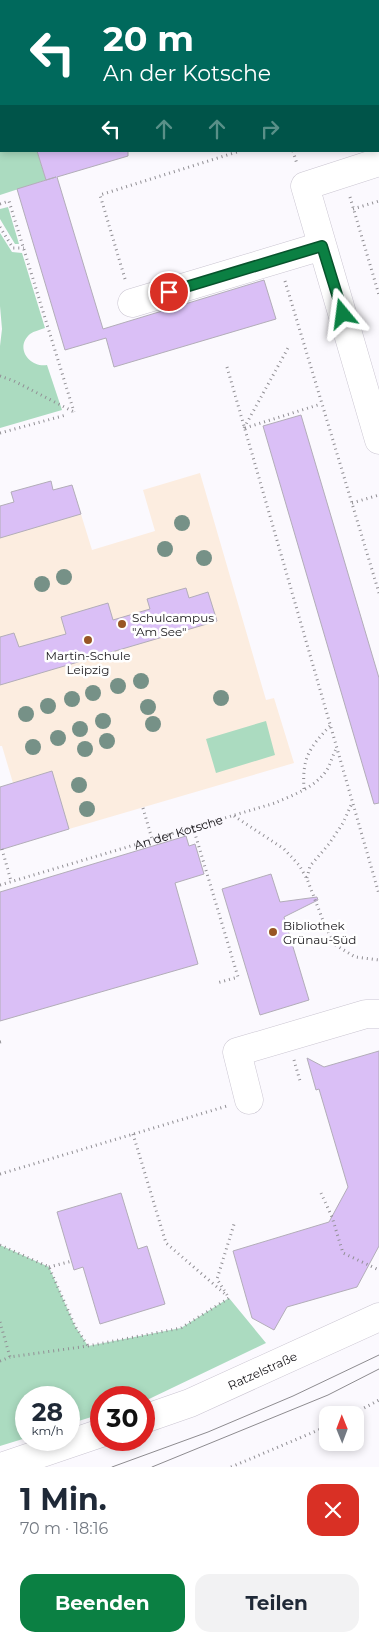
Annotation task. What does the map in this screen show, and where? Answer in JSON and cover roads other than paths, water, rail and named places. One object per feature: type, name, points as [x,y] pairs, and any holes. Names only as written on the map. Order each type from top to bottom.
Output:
[{"type":"street","points":[[379,162],[304,186],[379,440]]},
{"type":"street","points":[[132,303],[322,246]]},
{"type":"street","points":[[239,1103],[237,1052],[366,1014],[379,1014]]},
{"type":"street","name":"Ratzelstraße","points":[[155,1415],[190,1403],[379,1317]]},
{"type":"street","points":[[1,1467],[90,1437]]},
{"type":"tram line","points":[[112,1467],[208,1432],[293,1396],[379,1355]]},
{"type":"tram line","points":[[152,1467],[328,1395],[379,1369]]},
{"type":"place","name":"Schulcampus \"Am See\"","points":[[122,624]]},
{"type":"place","name":"Martin-Schule Leipzig","points":[[88,640]]},
{"type":"place","name":"Bibliothek Grünau-Süd","points":[[273,932]]}]
